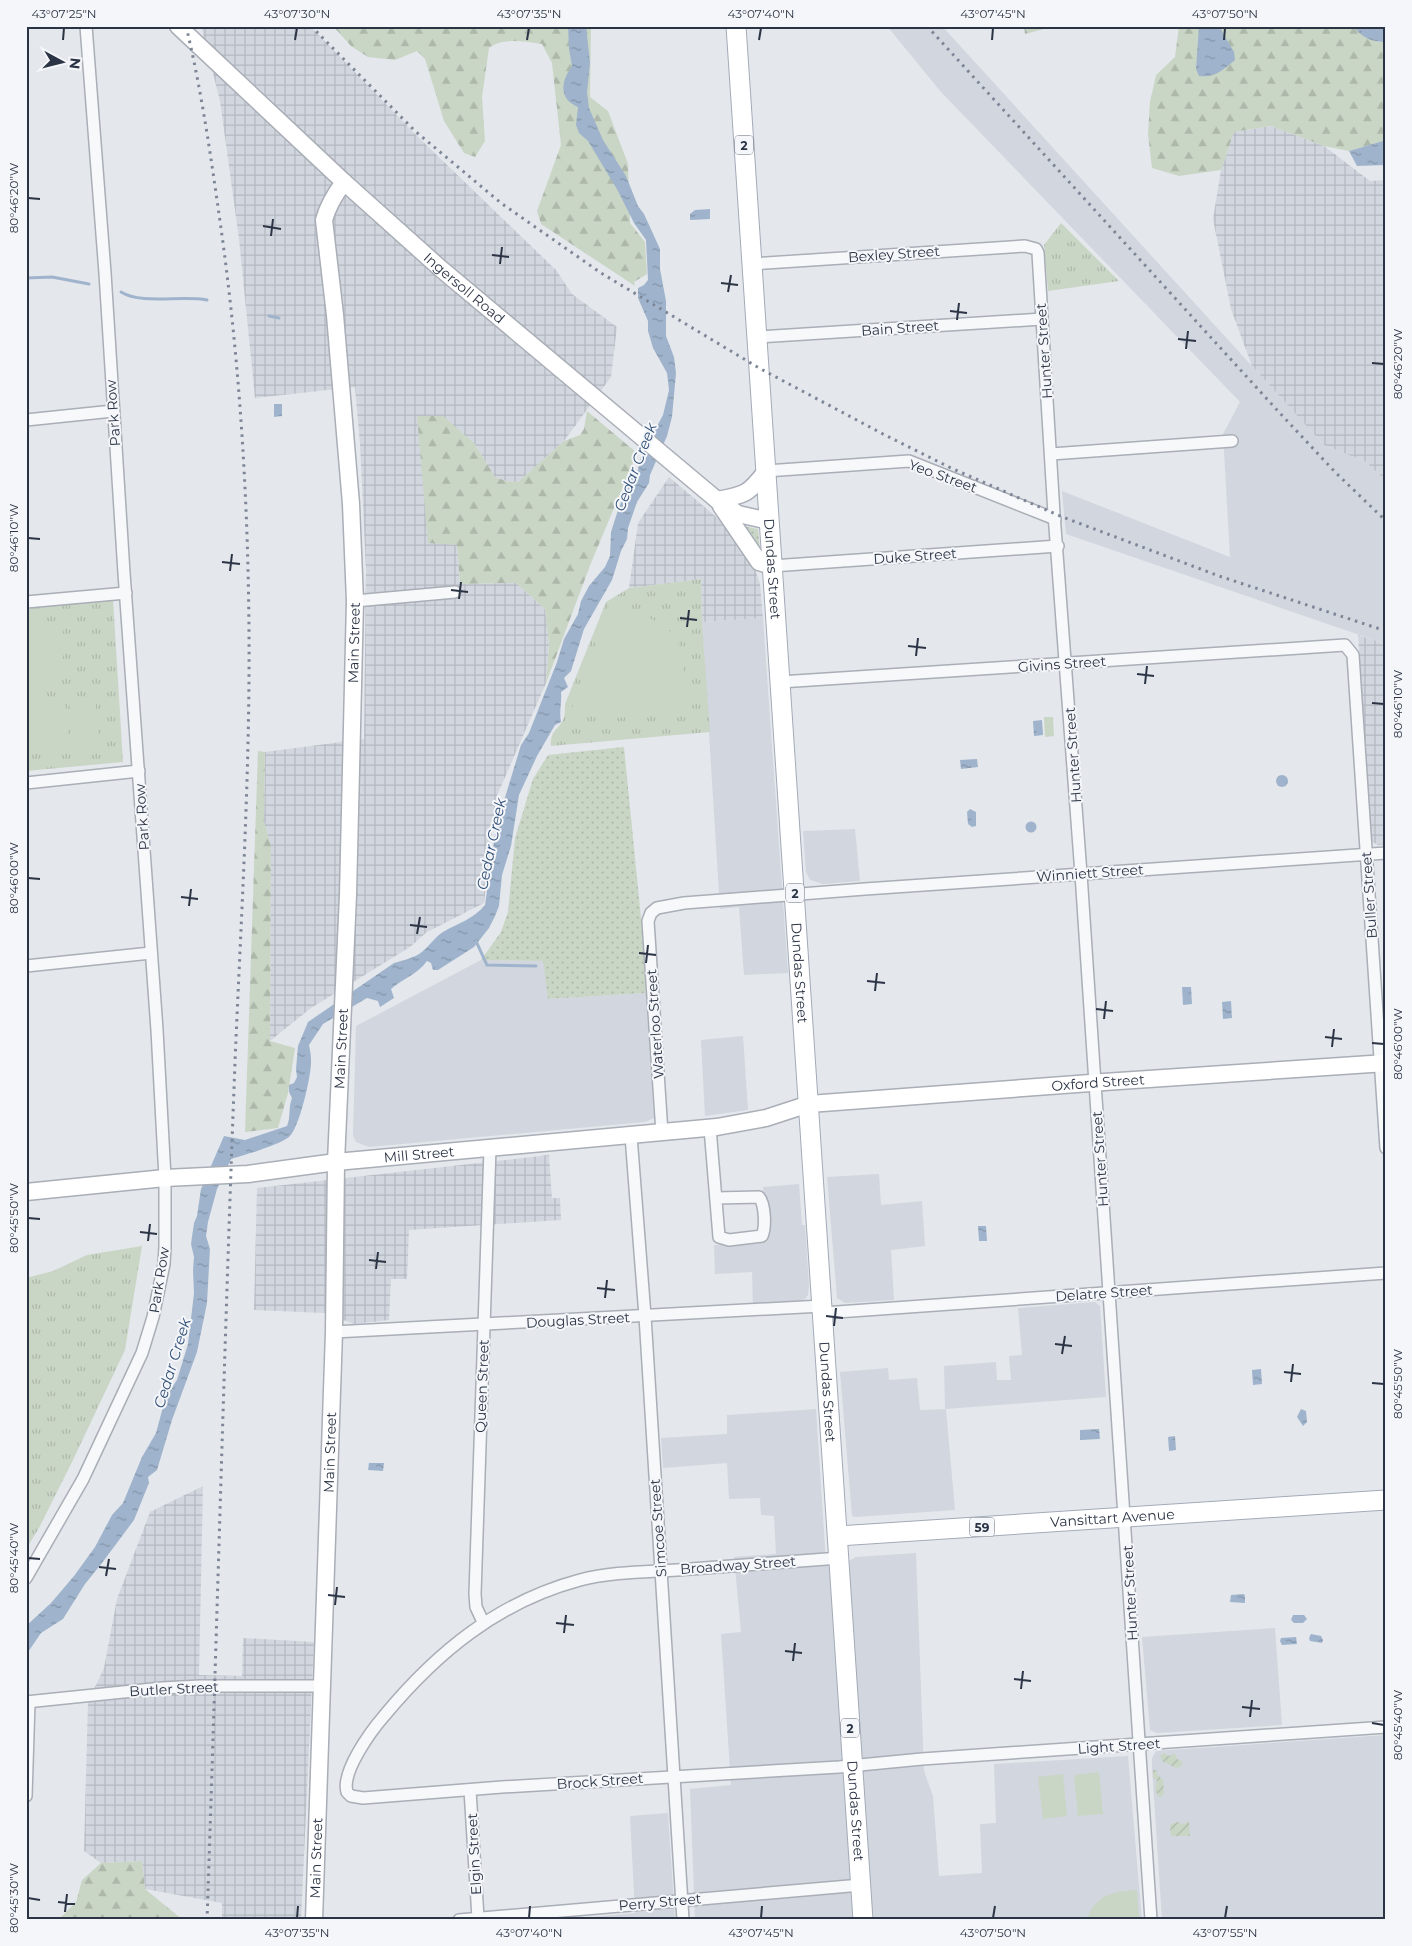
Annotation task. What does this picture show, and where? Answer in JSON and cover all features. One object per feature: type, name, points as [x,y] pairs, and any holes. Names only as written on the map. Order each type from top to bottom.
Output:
[{"type":"main road","name":"Ingersoll Road","points":[[178,26],[344,182],[440,268],[717,500],[738,514],[769,521]]},
{"type":"main road","name":"Dundas Street","points":[[736,26],[863,1920]]},
{"type":"main road","name":"Main Street","points":[[314,1920],[334,1332],[336,1162],[348,895],[355,602],[352,504],[335,315],[324,220],[334,195],[344,182]]},
{"type":"main road","points":[[766,471],[753,489],[740,496],[717,500],[759,562],[772,566]]},
{"type":"main road","name":"Oxford Street","points":[[809,1104],[1095,1082],[1383,1064]]},
{"type":"main road","name":"Mill Street","points":[[26,1192],[710,1128],[762,1119],[809,1104]]},
{"type":"main road","name":"Vansittart Avenue","points":[[838,1536],[1386,1500]]},
{"type":"street","name":"Park Row","points":[[26,1578],[83,1479],[142,1353],[154,1317],[164,1264],[165,1178],[151,953],[105,273],[86,26]]},
{"type":"street","name":"Bexley Street","points":[[752,264],[1025,246],[1036,250]]},
{"type":"street","name":"Hunter Street","points":[[1036,250],[1082,874],[1151,1920]]},
{"type":"street","name":"Bain Street","points":[[757,337],[1042,319]]},
{"type":"street","points":[[26,420],[113,411]]},
{"type":"street","points":[[1051,454],[1232,441]]},
{"type":"street","name":"Yeo Street","points":[[766,471],[909,461],[1055,519]]},
{"type":"street","name":"Duke Street","points":[[772,566],[1058,546]]},
{"type":"street","points":[[355,602],[455,592]]},
{"type":"street","points":[[26,602],[126,593]]},
{"type":"street","name":"Givins Street","points":[[780,682],[1344,645]]},
{"type":"street","name":"Buller Street","points":[[1344,645],[1353,655],[1366,855],[1383,1064],[1386,1148]]},
{"type":"street","points":[[26,783],[139,771]]},
{"type":"street","name":"Winniett Street","points":[[795,894],[1386,853]]},
{"type":"street","name":"Waterloo Street","points":[[662,1133],[649,916],[654,910],[663,906],[795,894]]},
{"type":"street","points":[[26,966],[151,953]]},
{"type":"street","points":[[710,1128],[718,1235],[728,1240],[762,1236],[764,1231],[763,1212],[762,1199],[759,1196],[716,1198]]},
{"type":"street","name":"Simcoe Street","points":[[631,1136],[683,1920]]},
{"type":"street","name":"Queen Street","points":[[483,1622],[476,1607],[475,1594],[490,1148]]},
{"type":"street","name":"Delatre Street","points":[[822,1310],[1109,1293],[1386,1273]]},
{"type":"street","name":"Douglas Street","points":[[334,1332],[644,1316],[822,1310]]},
{"type":"street","name":"Broadway Street","points":[[348,1794],[346,1785],[349,1771],[361,1749],[380,1720],[411,1683],[431,1664],[483,1622],[535,1596],[578,1581],[606,1574],[840,1558]]},
{"type":"street","name":"Butler Street","points":[[28,1702],[192,1686],[322,1686]]},
{"type":"street","points":[[26,1796],[28,1702]]},
{"type":"street","name":"Light Street","points":[[852,1764],[1386,1727]]},
{"type":"street","name":"Brock Street","points":[[348,1794],[363,1798],[839,1767],[852,1764]]},
{"type":"street","name":"Elgin Street","points":[[470,1790],[478,1918]]},
{"type":"street","name":"Perry Street","points":[[459,1920],[861,1885]]},
{"type":"shaded area","points":[[201,26],[310,26],[416,135],[556,270],[572,294],[617,327],[611,377],[564,441],[518,482],[506,481],[495,477],[474,443],[457,544],[460,584],[516,583],[545,609],[549,644],[546,683],[496,798],[484,903],[427,932],[410,947],[311,1008],[270,1041],[271,846],[264,822],[265,752],[364,739],[366,569],[360,444],[355,387],[255,398],[239,239],[220,101]]},
{"type":"shaded area","points":[[887,26],[942,26],[1324,445],[1366,462],[1386,481],[1386,644],[1066,534],[1062,491],[1230,557],[1223,434],[1240,402],[941,92]]},
{"type":"shaded area","points":[[1271,126],[1324,146],[1370,181],[1386,180],[1386,481],[1366,462],[1324,445],[1252,366],[1231,309],[1213,219],[1221,170],[1234,132]]},
{"type":"shaded area","points":[[669,477],[727,526],[754,566],[760,584],[763,618],[702,622],[701,579],[629,588],[638,523]]},
{"type":"shaded area","points":[[763,618],[788,973],[744,975],[739,907],[720,909],[702,622]]},
{"type":"shaded area","points":[[1358,635],[1386,644],[1386,845],[1378,845],[1372,842]]},
{"type":"shaded area","points":[[855,829],[860,881],[823,884],[810,880],[806,872],[803,831]]},
{"type":"shaded area","points":[[481,960],[543,961],[549,999],[646,993],[654,1118],[645,1122],[369,1147],[356,1142],[353,1135],[356,1026]]},
{"type":"shaded area","points":[[743,1036],[748,1110],[705,1116],[701,1040]]},
{"type":"shaded area","points":[[549,1155],[552,1198],[560,1198],[561,1220],[409,1230],[407,1279],[391,1279],[389,1320],[354,1324],[325,1313],[254,1310],[257,1188]]},
{"type":"shaded area","points":[[879,1174],[881,1205],[922,1201],[925,1246],[891,1250],[894,1300],[845,1303],[837,1298],[827,1177]]},
{"type":"shaded area","points":[[799,1184],[802,1225],[805,1225],[808,1295],[805,1299],[798,1301],[798,1303],[753,1305],[752,1272],[715,1274],[714,1245],[767,1242],[763,1187]]},
{"type":"shaded area","points":[[1095,1302],[1100,1306],[1106,1397],[946,1409],[955,1510],[852,1516],[840,1372],[888,1368],[889,1380],[917,1378],[920,1410],[945,1409],[944,1366],[996,1362],[997,1380],[1011,1380],[1009,1356],[1022,1355],[1018,1308]]},
{"type":"shaded area","points":[[816,1409],[826,1563],[849,1561],[856,1557],[916,1553],[924,1771],[933,1796],[939,1876],[982,1873],[980,1824],[996,1823],[994,1764],[1128,1756],[1142,1920],[695,1920],[690,1789],[731,1785],[721,1634],[741,1632],[734,1557],[776,1554],[774,1516],[761,1515],[760,1498],[729,1499],[727,1463],[663,1468],[661,1438],[727,1434],[727,1415]]},
{"type":"shaded area","points":[[203,1486],[199,1675],[242,1676],[243,1638],[314,1642],[301,1920],[222,1920],[222,1903],[145,1889],[142,1861],[101,1863],[84,1851],[88,1702],[104,1668],[117,1599],[150,1512]]},
{"type":"shaded area","points":[[1275,1628],[1282,1725],[1157,1733],[1150,1730],[1142,1637]]},
{"type":"shaded area","points":[[1386,1735],[1386,1920],[1162,1920],[1152,1768],[1152,1758],[1156,1751]]},
{"type":"shaded area","points":[[668,1813],[675,1920],[559,1920],[635,1913],[630,1816]]},
{"type":"green space","points":[[333,26],[591,26],[590,97],[608,111],[628,164],[630,223],[645,242],[647,274],[634,282],[635,286],[541,224],[537,211],[561,145],[552,63],[542,44],[507,41],[489,48],[482,97],[485,141],[475,157],[464,153],[444,121],[425,59],[417,51],[395,60],[368,57],[351,46]]},
{"type":"green space","points":[[1024,26],[1055,26],[1025,34]]},
{"type":"green space","points":[[1179,26],[1354,26],[1377,42],[1386,42],[1386,140],[1349,151],[1324,146],[1271,126],[1234,132],[1221,170],[1179,176],[1152,168],[1148,134],[1150,102],[1156,75],[1175,57]]},
{"type":"green space","points":[[1061,223],[1119,281],[1048,291],[1044,245]]},
{"type":"green space","points":[[587,411],[637,453],[591,563],[546,683],[549,644],[545,609],[516,583],[460,584],[457,545],[428,543],[417,416],[443,416],[474,443],[495,477],[506,481],[518,482],[564,441],[580,435],[584,429]]},
{"type":"green space","points":[[742,526],[758,529],[760,551]]},
{"type":"green space","points":[[701,579],[702,622],[710,732],[551,746],[553,734],[564,718],[565,704],[606,602],[629,588]]},
{"type":"green space","points":[[113,600],[123,762],[26,771],[26,608]]},
{"type":"green space","points":[[610,603],[653,620],[666,628],[675,638],[680,649],[683,665],[686,711],[607,719],[577,714],[572,708]]},
{"type":"green space","points":[[62,621],[62,660],[56,677],[42,690],[26,692],[26,624]]},
{"type":"green space","points":[[95,698],[100,748],[74,751],[69,700]]},
{"type":"green space","points":[[65,701],[70,751],[26,755],[26,704]]},
{"type":"green space","points":[[1044,717],[1053,717],[1054,736],[1045,737]]},
{"type":"green space","points":[[624,747],[641,918],[646,993],[548,999],[543,961],[481,960],[501,932],[508,912],[515,838],[533,779],[548,755]]},
{"type":"green space","points":[[258,751],[265,752],[264,822],[271,846],[270,1041],[295,1048],[288,1093],[278,1128],[245,1132]]},
{"type":"green space","points":[[142,1246],[125,1350],[72,1462],[39,1528],[26,1549],[26,1278],[53,1271],[87,1255]]},
{"type":"green space","points":[[1164,1753],[1169,1756],[1175,1753],[1177,1759],[1182,1761],[1182,1766],[1176,1768],[1162,1761],[1160,1756]]},
{"type":"green space","points":[[1153,1770],[1157,1770],[1157,1774],[1163,1780],[1164,1793],[1162,1797],[1159,1797],[1155,1790],[1157,1780],[1153,1778]]},
{"type":"green space","points":[[1099,1772],[1103,1814],[1078,1816],[1074,1775]]},
{"type":"green space","points":[[1063,1774],[1067,1816],[1043,1819],[1038,1777]]},
{"type":"green space","points":[[1189,1821],[1190,1836],[1171,1836],[1170,1824],[1178,1822],[1183,1824]]},
{"type":"green space","points":[[142,1861],[145,1889],[183,1920],[58,1920],[76,1902],[82,1880],[101,1863]]},
{"type":"green space","points":[[1137,1890],[1139,1920],[1087,1920],[1095,1905],[1106,1896],[1113,1893]]},
{"type":"water","name":"Cedar Creek","points":[[568,26],[586,26],[590,63],[587,92],[589,108],[603,140],[626,176],[638,206],[644,214],[660,249],[660,269],[666,301],[666,336],[674,357],[676,373],[672,417],[667,436],[650,475],[649,483],[637,502],[628,528],[627,539],[621,551],[612,580],[584,629],[571,671],[564,678],[568,687],[561,692],[561,722],[555,725],[537,756],[519,795],[511,846],[502,875],[499,906],[489,928],[474,947],[438,970],[433,970],[431,963],[427,961],[419,969],[395,985],[391,989],[394,998],[380,1007],[378,1001],[367,998],[323,1024],[309,1045],[311,1067],[301,1113],[293,1132],[289,1137],[278,1143],[231,1159],[217,1189],[208,1222],[206,1236],[210,1249],[207,1303],[197,1352],[172,1420],[157,1470],[148,1477],[149,1483],[134,1520],[85,1584],[63,1619],[41,1633],[26,1655],[26,1626],[51,1603],[74,1576],[95,1547],[112,1515],[123,1503],[142,1457],[156,1433],[166,1396],[177,1380],[188,1344],[194,1293],[194,1257],[191,1244],[194,1223],[197,1216],[201,1189],[224,1136],[245,1140],[287,1126],[292,1098],[289,1092],[289,1085],[294,1083],[297,1077],[298,1046],[308,1022],[394,963],[409,959],[420,953],[440,934],[471,917],[485,905],[496,827],[521,745],[529,733],[564,639],[578,614],[581,601],[589,586],[605,567],[610,556],[611,532],[618,510],[631,478],[638,470],[641,456],[663,415],[669,390],[667,373],[653,348],[648,331],[648,321],[638,298],[638,288],[648,280],[646,240],[634,223],[618,191],[588,141],[579,133],[576,125],[578,107],[572,104],[564,94],[565,78],[572,66]]},
{"type":"water","points":[[1199,26],[1219,26],[1234,52],[1235,60],[1223,70],[1210,76],[1199,76],[1196,69]]},
{"type":"water","points":[[1354,26],[1386,26],[1386,42],[1367,38],[1360,34]]},
{"type":"water","points":[[1386,140],[1386,165],[1357,166],[1349,151]]},
{"type":"water","points":[[710,209],[710,219],[690,220],[690,214],[695,210]]},
{"type":"water","points":[[274,404],[282,404],[282,416],[274,417]]},
{"type":"water","points":[[1042,720],[1043,735],[1034,736],[1033,721]]},
{"type":"water","points":[[977,759],[978,767],[961,769],[960,760]]},
{"type":"water","points":[[1282,775],[1288,781],[1282,787],[1276,781]]},
{"type":"water","points":[[970,809],[976,812],[976,826],[972,827],[968,824],[967,812]]},
{"type":"water","points":[[1031,821],[1037,827],[1031,833],[1025,827]]},
{"type":"water","points":[[1182,987],[1191,987],[1192,1004],[1183,1005]]},
{"type":"water","points":[[1231,1001],[1232,1018],[1223,1019],[1222,1002]]},
{"type":"water","points":[[978,1226],[986,1226],[987,1241],[979,1241]]},
{"type":"water","points":[[1261,1369],[1262,1384],[1253,1385],[1252,1370]]},
{"type":"water","points":[[1301,1409],[1306,1411],[1307,1422],[1303,1426],[1297,1417]]},
{"type":"water","points":[[1099,1429],[1100,1439],[1080,1440],[1080,1430]]},
{"type":"water","points":[[1175,1436],[1176,1450],[1169,1451],[1168,1437]]},
{"type":"water","points":[[369,1463],[384,1463],[383,1471],[368,1470]]},
{"type":"water","points":[[1244,1594],[1245,1603],[1230,1602],[1231,1595]]},
{"type":"water","points":[[1293,1615],[1304,1615],[1307,1619],[1303,1623],[1294,1623],[1291,1620]]},
{"type":"water","points":[[1311,1634],[1321,1636],[1322,1643],[1310,1641]]},
{"type":"water","points":[[1296,1637],[1297,1644],[1282,1645],[1280,1641],[1281,1638]]},
{"type":"waterway","points":[[26,278],[52,277],[89,284]]},
{"type":"waterway","points":[[121,292],[140,298],[207,300]]},
{"type":"waterway","points":[[269,316],[279,318]]},
{"type":"waterway","points":[[476,941],[487,965],[536,966]]},
{"type":"railway","points":[[186,26],[209,143],[232,318],[247,527],[249,632],[247,793],[231,1169],[207,1920]]},
{"type":"railway","points":[[311,26],[415,131],[501,203],[601,273],[759,368],[949,467],[1060,516],[1219,576],[1386,631]]},
{"type":"railway","points":[[927,26],[1277,410],[1335,472],[1386,521]]}]
